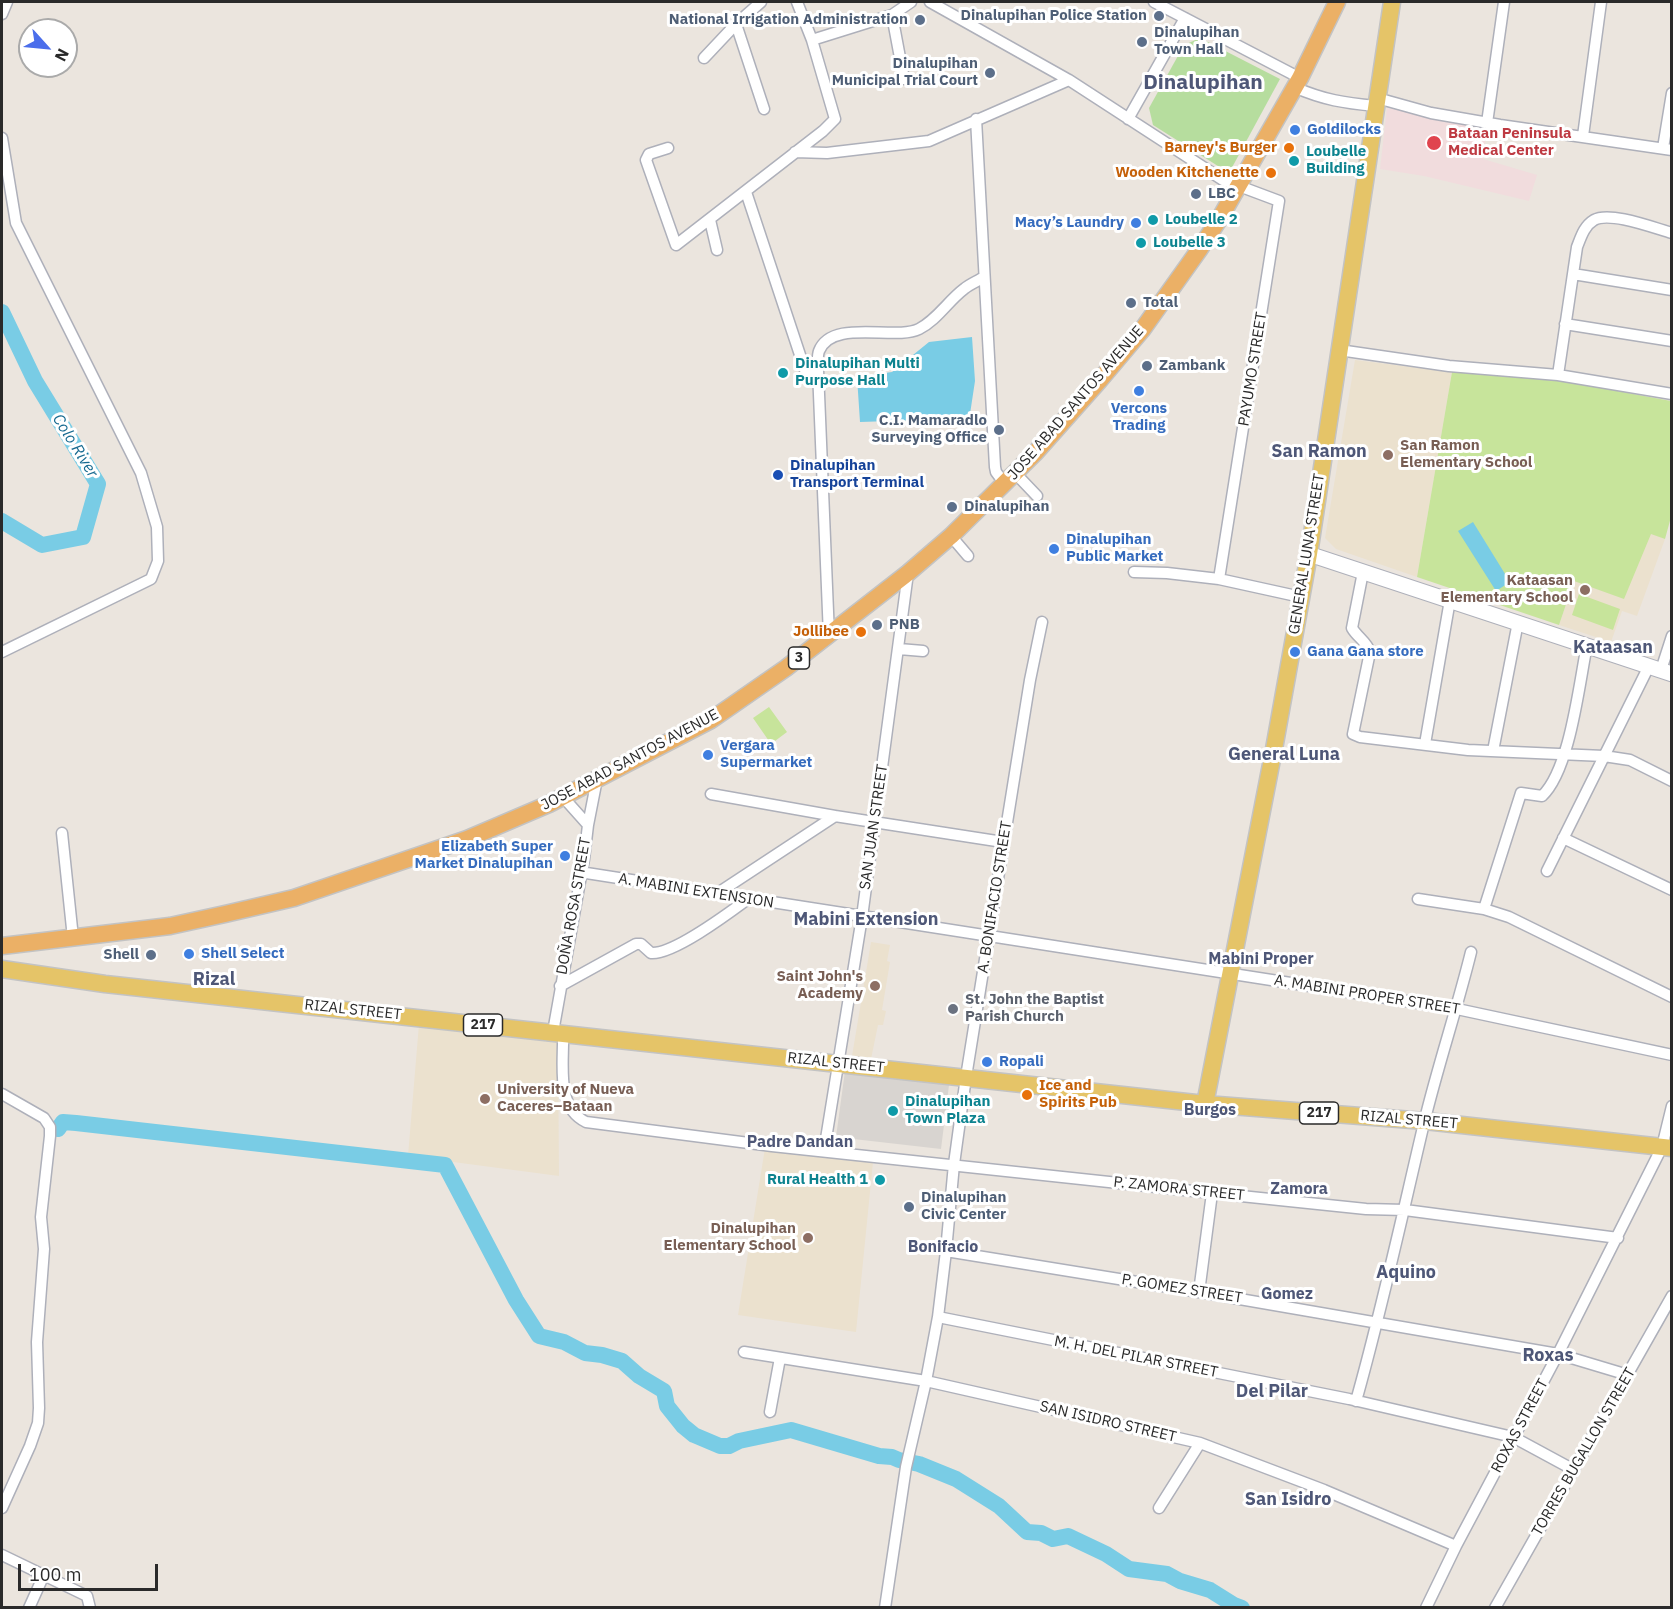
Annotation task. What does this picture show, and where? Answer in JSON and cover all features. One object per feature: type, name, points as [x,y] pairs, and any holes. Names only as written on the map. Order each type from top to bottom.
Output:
[{"type":"highway","name":"JOSE ABAD SANTOS AVENUE","points":[[2,946],[170,927],[294,898],[467,839],[563,797],[711,720],[829,636],[908,573],[951,536],[1058,429],[1142,330],[1199,250],[1238,187],[1297,82],[1336,2]]},
{"type":"main road","name":"GENERAL LUNA STREET","points":[[1205,1104],[1232,973],[1309,554],[1392,2]]},
{"type":"main road","points":[[1309,554],[1660,670]]},
{"type":"main road","name":"RIZAL STREET","points":[[2,969],[105,984],[1205,1104],[1425,1121],[1667,1148]]},
{"type":"street","points":[[2,14],[7,2]]},
{"type":"street","points":[[704,58],[736,24],[762,2]]},
{"type":"street","points":[[668,148],[649,154],[646,160],[676,245],[746,192],[835,119],[812,40],[797,2]]},
{"type":"street","points":[[812,40],[892,15],[911,2]]},
{"type":"street","points":[[930,2],[1070,80],[1223,180],[1238,187]]},
{"type":"street","points":[[1154,2],[1297,82],[1319,98],[1336,102],[1377,102],[1487,123],[1667,149],[1671,93]]},
{"type":"street","points":[[1487,123],[1504,2]]},
{"type":"street","points":[[1583,136],[1601,2]]},
{"type":"street","points":[[892,15],[904,79]]},
{"type":"street","points":[[1128,119],[1185,18]]},
{"type":"street","points":[[736,24],[764,109]]},
{"type":"street","points":[[795,152],[827,153],[929,141],[1070,80]]},
{"type":"street","points":[[976,119],[995,467],[996,472],[1037,496]]},
{"type":"street","points":[[2,138],[16,223],[141,473],[157,527],[158,561],[151,579],[2,652]]},
{"type":"street","name":"PAYUMO STREET","points":[[1219,579],[1279,201],[1238,187]]},
{"type":"street","points":[[746,192],[806,373],[819,370]]},
{"type":"street","points":[[1558,375],[1577,247],[1584,230],[1592,221],[1600,217],[1612,217],[1671,233]]},
{"type":"street","points":[[710,220],[717,250]]},
{"type":"street","points":[[1573,274],[1671,290]]},
{"type":"street","points":[[829,636],[819,352],[828,339],[845,334],[873,331],[912,332],[927,325],[965,288],[984,277]]},
{"type":"street","points":[[1565,324],[1671,341]]},
{"type":"street","points":[[1339,350],[1449,366],[1558,375],[1671,394]]},
{"type":"street","points":[[951,536],[968,556]]},
{"type":"street","points":[[1134,572],[1219,579],[1301,597]]},
{"type":"street","points":[[1363,572],[1353,628],[1370,652],[1353,734],[1360,737],[1468,750],[1604,756],[1630,760],[1671,781]]},
{"type":"street","name":"SAN JUAN STREET","points":[[824,1150],[862,917],[908,573]]},
{"type":"street","points":[[1425,744],[1450,600]]},
{"type":"street","name":"A. BONIFACIO STREET","points":[[885,1608],[907,1461],[938,1317],[954,1164],[966,1077],[1030,680],[1042,622]]},
{"type":"street","points":[[1493,752],[1518,622]]},
{"type":"street","points":[[1547,871],[1604,756],[1660,670],[1671,636]]},
{"type":"street","points":[[1484,909],[1521,793],[1542,796],[1552,785],[1565,755],[1587,645]]},
{"type":"street","points":[[898,649],[923,651]]},
{"type":"street","name":"DOÑA ROSA STREET","points":[[597,779],[560,986],[558,1033],[565,1095],[572,1112],[586,1122],[772,1146],[824,1150]]},
{"type":"street","points":[[711,794],[1004,842]]},
{"type":"street","points":[[563,797],[588,825]]},
{"type":"street","points":[[718,893],[836,816]]},
{"type":"street","points":[[62,833],[72,938]]},
{"type":"street","points":[[1563,838],[1671,890]]},
{"type":"street","name":"A. MABINI EXTENSION","points":[[580,872],[990,935]]},
{"type":"street","points":[[1418,898],[1484,909],[1509,916],[1671,997]]},
{"type":"street","points":[[560,986],[636,944],[641,944],[651,953],[662,952],[695,935],[748,899]]},
{"type":"street","name":"A. MABINI PROPER STREET","points":[[990,935],[1457,1009],[1671,1055]]},
{"type":"street","points":[[1356,1401],[1378,1322],[1425,1121],[1471,952]]},
{"type":"street","points":[[2,1094],[44,1118],[50,1126],[51,1136],[41,1217],[44,1249],[37,1342],[38,1423],[2,1508]]},
{"type":"street","name":"ROXAS STREET","points":[[1426,1608],[1513,1437],[1667,1148],[1671,1106]]},
{"type":"street","name":"P. ZAMORA STREET","points":[[824,1150],[1366,1209],[1405,1210],[1618,1238]]},
{"type":"street","points":[[1199,1292],[1212,1193]]},
{"type":"street","name":"P. GOMEZ STREET","points":[[946,1251],[1558,1354],[1628,1375]]},
{"type":"street","name":"TORRES BUGALLON STREET","points":[[1495,1608],[1671,1296]]},
{"type":"street","name":"M. H. DEL PILAR STREET","points":[[938,1317],[1356,1401],[1513,1437],[1574,1470]]},
{"type":"street","name":"SAN ISIDRO STREET","points":[[744,1352],[926,1381],[1200,1443],[1324,1490],[1456,1546]]},
{"type":"street","points":[[770,1413],[780,1358]]},
{"type":"street","points":[[1159,1508],[1200,1443]]},
{"type":"street","points":[[2,1556],[87,1596],[90,1608]]},
{"type":"street","points":[[29,1608],[43,1576]]},
{"type":"shaded area","name":"Bataan Peninsula Medical Center","points":[[1387,108],[1487,126],[1483,159],[1537,175],[1529,201],[1424,176],[1380,169]]},
{"type":"shaded area","name":"San Ramon Elementary School","points":[[1355,360],[1452,372],[1417,577],[1336,549],[1325,538]]},
{"type":"shaded area","name":"Kataasan Elementary School","points":[[1651,533],[1665,539],[1637,616],[1622,611],[1611,642],[1559,625],[1574,581]]},
{"type":"shaded area","name":"Saint John's Academy","points":[[871,942],[890,945],[887,961],[890,962],[882,1010],[886,1011],[883,1025],[878,1025],[871,1059],[852,1056]]},
{"type":"shaded area","name":"University of Nueva Caceres–Bataan","points":[[419,1024],[558,1043],[559,1176],[408,1156]]},
{"type":"shaded area","name":"Dinalupihan Town Plaza","points":[[845,1071],[949,1085],[941,1149],[836,1137]]},
{"type":"shaded area","name":"Dinalupihan Elementary School","points":[[765,1148],[873,1162],[856,1332],[738,1315]]},
{"type":"green space","points":[[1200,38],[1280,79],[1229,173],[1153,125],[1149,108],[1184,45]]},
{"type":"green space","points":[[1452,372],[1564,381],[1671,401],[1671,517],[1665,539],[1651,534],[1624,599],[1574,581],[1559,625],[1417,577]]},
{"type":"green space","points":[[1579,594],[1620,609],[1613,630],[1572,615]]},
{"type":"green space","points":[[769,707],[787,732],[771,744],[753,718]]},
{"type":"water","points":[[972,337],[975,381],[970,414],[953,419],[860,422],[857,377],[892,372],[929,342]]},
{"type":"water","points":[[1473,522],[1510,582],[1496,591],[1458,531]]},
{"type":"waterway","name":"Colo River","points":[[2,312],[35,381],[98,484],[83,537],[42,545],[2,521]]},
{"type":"waterway","points":[[58,1129],[63,1122],[76,1123],[445,1165],[516,1300],[539,1336],[564,1342],[585,1353],[622,1361],[639,1376],[664,1391],[667,1406],[683,1426],[694,1435],[720,1446],[729,1446],[739,1441],[791,1430],[879,1456],[919,1464],[956,1479],[999,1506],[1027,1532],[1041,1533],[1053,1539],[1068,1536],[1106,1554],[1129,1569],[1167,1574],[1180,1581],[1210,1590],[1242,1608]]},
{"type":"place","name":"Dinalupihan Police Station","points":[[1159,16]]},
{"type":"place","name":"National Irrigation Administration","points":[[920,20]]},
{"type":"place","name":"Dinalupihan Town Hall","points":[[1142,42]]},
{"type":"place","name":"Dinalupihan Municipal Trial Court","points":[[990,73]]},
{"type":"place","name":"Goldilocks","points":[[1295,130]]},
{"type":"place","name":"Bataan Peninsula Medical Center","points":[[1434,143]]},
{"type":"place","name":"Barney's Burger","points":[[1289,148]]},
{"type":"place","name":"Loubelle Building","points":[[1294,161]]},
{"type":"place","name":"Wooden Kitchenette","points":[[1271,173]]},
{"type":"place","name":"LBC","points":[[1196,194]]},
{"type":"place","name":"Loubelle 2","points":[[1153,220]]},
{"type":"place","name":"Macy’s Laundry","points":[[1136,223]]},
{"type":"place","name":"Loubelle 3","points":[[1141,243]]},
{"type":"place","name":"Total","points":[[1131,303]]},
{"type":"place","name":"Zambank","points":[[1147,366]]},
{"type":"place","name":"Dinalupihan Multi Purpose Hall","points":[[783,373]]},
{"type":"place","name":"Vercons Trading","points":[[1139,391]]},
{"type":"place","name":"C.I. Mamaradlo Surveying Office","points":[[999,430]]},
{"type":"place","name":"San Ramon Elementary School","points":[[1388,455]]},
{"type":"place","name":"Dinalupihan Transport Terminal","points":[[778,475]]},
{"type":"place","name":"Dinalupihan","points":[[952,507]]},
{"type":"place","name":"Dinalupihan Public Market","points":[[1054,549]]},
{"type":"place","name":"Kataasan Elementary School","points":[[1585,590]]},
{"type":"place","name":"PNB","points":[[877,625]]},
{"type":"place","name":"Jollibee","points":[[861,632]]},
{"type":"place","name":"Gana Gana store","points":[[1295,652]]},
{"type":"place","name":"Vergara Supermarket","points":[[708,755]]},
{"type":"place","name":"Elizabeth Super Market Dinalupihan","points":[[565,856]]},
{"type":"place","name":"Shell Select","points":[[189,954]]},
{"type":"place","name":"Shell","points":[[151,955]]},
{"type":"place","name":"Saint John's Academy","points":[[875,986]]},
{"type":"place","name":"St. John the Baptist Parish Church","points":[[953,1009]]},
{"type":"place","name":"Ropali","points":[[987,1062]]},
{"type":"place","name":"Ice and Spirits Pub","points":[[1027,1095]]},
{"type":"place","name":"University of Nueva Caceres–Bataan","points":[[485,1099]]},
{"type":"place","name":"Dinalupihan Town Plaza","points":[[893,1111]]},
{"type":"place","name":"Rural Health 1","points":[[880,1180]]},
{"type":"place","name":"Dinalupihan Civic Center","points":[[909,1207]]},
{"type":"place","name":"Dinalupihan Elementary School","points":[[808,1238]]},
{"type":"district","name":"Dinalupihan","points":[[1203,83]]},
{"type":"district","name":"San Ramon","points":[[1319,452]]},
{"type":"district","name":"Kataasan","points":[[1613,648]]},
{"type":"district","name":"General Luna","points":[[1284,755]]},
{"type":"district","name":"Mabini Extension","points":[[866,920]]},
{"type":"district","name":"Mabini Proper","points":[[1261,959]]},
{"type":"district","name":"Rizal","points":[[214,980]]},
{"type":"district","name":"Burgos","points":[[1210,1110]]},
{"type":"district","name":"Padre Dandan","points":[[800,1142]]},
{"type":"district","name":"Zamora","points":[[1299,1189]]},
{"type":"district","name":"Bonifacio","points":[[943,1247]]},
{"type":"district","name":"Aquino","points":[[1406,1273]]},
{"type":"district","name":"Gomez","points":[[1287,1294]]},
{"type":"district","name":"Roxas","points":[[1548,1356]]},
{"type":"district","name":"Del Pilar","points":[[1272,1392]]},
{"type":"district","name":"San Isidro","points":[[1288,1500]]}]
